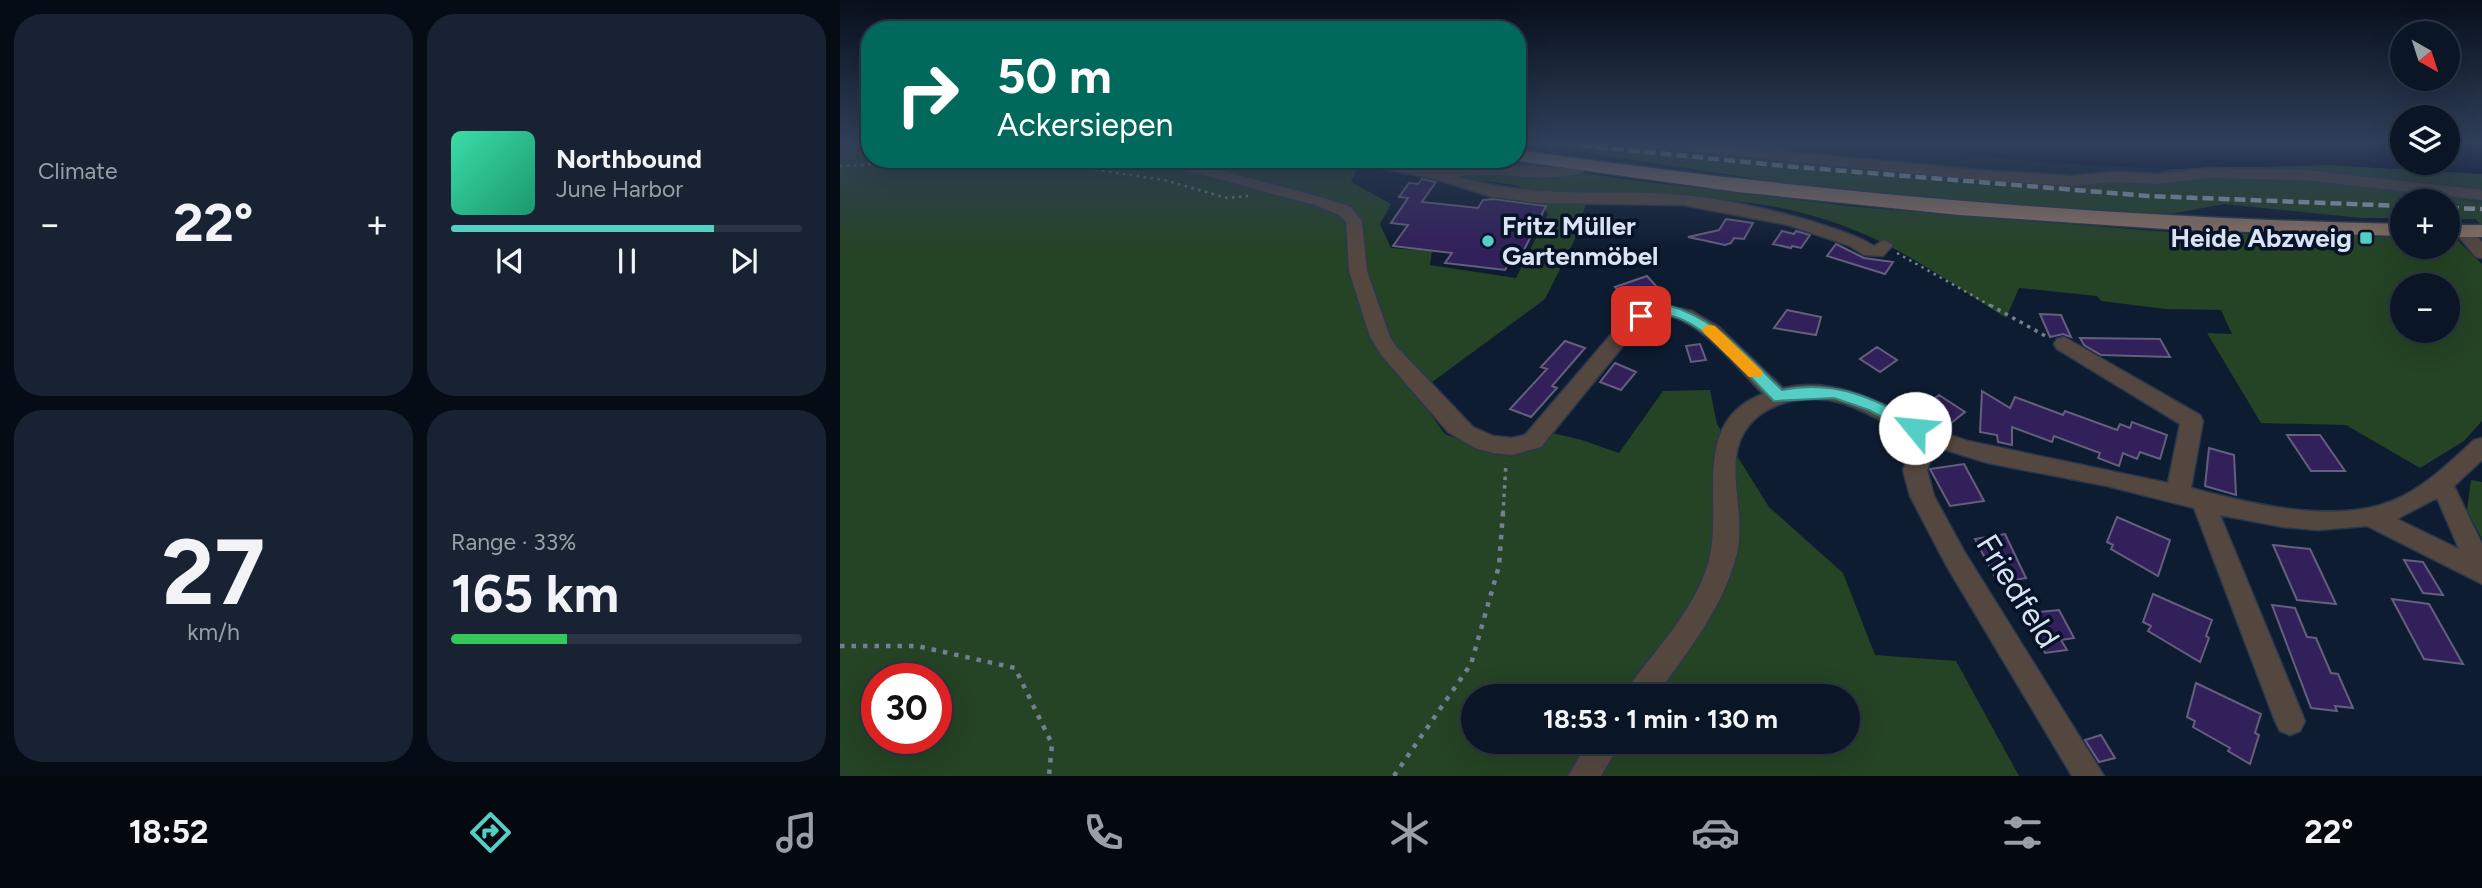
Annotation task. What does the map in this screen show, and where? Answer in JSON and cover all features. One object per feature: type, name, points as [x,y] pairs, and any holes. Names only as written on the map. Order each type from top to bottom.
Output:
[{"type":"main road","points":[[1677,178],[1797,194],[1965,210],[2211,224],[2390,230]]},
{"type":"street","points":[[1230,178],[1321,202],[1350,215],[1354,221],[1358,271],[1374,322],[1389,351],[1456,426],[1467,435],[1492,446],[1520,446],[1532,441],[1633,321],[1658,310],[1685,315],[1712,331],[1779,397]]},
{"type":"street","points":[[1449,178],[1489,191],[1539,198],[1682,200],[1792,221],[1856,242],[1870,251],[1877,252],[1884,245]]},
{"type":"street","points":[[2028,178],[2072,181],[2101,178]]},
{"type":"street","points":[[2140,178],[2164,178]]},
{"type":"street","points":[[2341,178],[2482,195]]},
{"type":"street","points":[[2464,231],[2482,253]]},
{"type":"street","points":[[2064,344],[2192,421],[2190,496],[2290,721]]},
{"type":"street","points":[[1647,684],[1689,625],[1718,571],[1728,526],[1724,466],[1727,438],[1738,422],[1752,409],[1779,397],[1796,393],[1835,393],[1874,406],[1930,436],[1977,451],[2287,517],[2350,519],[2405,506],[2440,483],[2482,446]]},
{"type":"street","name":"Friedfeld","points":[[1930,436],[1916,470],[1922,496],[1955,558],[2090,776]]},
{"type":"street","points":[[2440,483],[2454,507],[2481,572]]},
{"type":"street","points":[[2369,516],[2481,572]]},
{"type":"street","points":[[1583,776],[1598,754]]},
{"type":"path","points":[[1145,178],[1164,180],[1225,197],[1244,197],[1266,188]]},
{"type":"path","points":[[1884,245],[2046,337],[2064,344]]},
{"type":"path","points":[[1394,776],[1471,664],[1475,652],[1499,566],[1506,454],[1492,446]]},
{"type":"path","points":[[840,646],[917,646],[1015,668],[1052,744],[1049,776]]},
{"type":"green space","points":[[840,178],[1353,178],[1351,182],[1391,204],[1380,224],[1391,248],[1432,251],[1430,265],[1516,278],[1548,214],[1534,193],[1515,185],[1462,178],[1617,178],[1857,207],[2169,232],[2390,237],[2390,259],[2460,259],[2460,243],[2482,264],[2482,421],[2464,441],[2420,468],[2346,425],[2261,423],[2207,333],[2232,334],[2221,310],[2165,309],[2101,301],[2097,296],[2019,288],[2006,318],[1916,261],[1859,232],[1792,210],[1725,200],[1657,198],[1587,201],[1573,243],[1545,299],[1416,394],[1445,434],[1494,453],[1519,451],[1548,432],[1619,453],[1663,391],[1710,390],[1717,424],[1769,507],[1843,573],[1875,655],[1956,661],[2019,776],[840,776]]},
{"type":"green space","points":[[1752,178],[2019,178],[2068,183],[2133,178],[2482,178],[2482,193],[2460,191],[2460,189],[2337,182],[2390,189],[2390,218],[2362,218],[2224,204],[2171,214],[1981,204],[1816,188]]},
{"type":"green space","points":[[2460,199],[2482,202],[2482,228],[2476,219],[2460,219]]},
{"type":"green space","points":[[2471,480],[2482,482],[2482,539],[2467,510]]},
{"type":"building","points":[[1422,179],[1436,182],[1422,202],[1478,208],[1483,200],[1494,199],[1546,206],[1517,264],[1509,263],[1505,270],[1445,263],[1452,253],[1393,246],[1408,225],[1391,223],[1408,198],[1399,197],[1409,183],[1418,184]]},
{"type":"building","points":[[1726,219],[1753,223],[1744,239],[1734,238],[1731,243],[1725,245],[1688,237],[1719,230]]},
{"type":"building","points":[[1782,231],[1810,235],[1801,248],[1773,244]]},
{"type":"building","points":[[1836,244],[1864,258],[1893,262],[1885,274],[1827,256]]},
{"type":"building","points":[[1647,276],[1657,287],[1626,298],[1615,287]]},
{"type":"building","points":[[1787,310],[1821,317],[1816,335],[1774,328]]},
{"type":"building","points":[[2040,314],[2061,315],[2071,337],[2063,334],[2050,337]]},
{"type":"building","points":[[2080,338],[2160,339],[2170,357],[2101,355],[2084,345]]},
{"type":"building","points":[[1565,341],[1585,348],[1552,386],[1557,388],[1531,417],[1510,409],[1547,369],[1541,367]]},
{"type":"building","points":[[1700,344],[1706,360],[1691,362],[1686,346]]},
{"type":"building","points":[[1877,347],[1897,360],[1880,372],[1860,359]]},
{"type":"building","points":[[1615,363],[1636,372],[1621,390],[1600,382]]},
{"type":"building","points":[[1982,391],[2010,408],[2015,397],[2063,415],[2065,411],[2117,430],[2120,424],[2130,428],[2132,422],[2167,435],[2160,459],[2140,452],[2137,459],[2123,453],[2119,466],[2098,458],[2100,453],[2054,436],[2052,442],[2012,427],[2012,445],[1998,442],[1997,435],[1980,432]]},
{"type":"building","points":[[1939,395],[1965,412],[1946,427],[1920,409]]},
{"type":"building","points":[[2287,435],[2320,435],[2345,471],[2311,471]]},
{"type":"building","points":[[2209,448],[2234,455],[2236,495],[2205,486]]},
{"type":"building","points":[[1964,464],[1984,501],[1950,506],[1930,469]]},
{"type":"building","points":[[2117,517],[2170,540],[2158,576],[2111,549],[2113,545],[2107,542]]},
{"type":"building","points":[[2005,534],[2026,578],[1998,583],[1975,539]]},
{"type":"building","points":[[2273,545],[2310,549],[2336,604],[2297,600]]},
{"type":"building","points":[[2404,560],[2423,562],[2443,595],[2423,593]]},
{"type":"building","points":[[2153,594],[2212,620],[2200,662],[2148,631],[2151,626],[2143,622]]},
{"type":"building","points":[[2392,599],[2429,604],[2463,664],[2424,659]]},
{"type":"building","points":[[2272,605],[2295,608],[2307,637],[2316,638],[2331,673],[2338,674],[2353,708],[2335,706],[2337,711],[2311,708]]},
{"type":"building","points":[[2059,610],[2074,638],[2061,640],[2067,650],[2045,653],[2035,633],[2039,633],[2030,613]]},
{"type":"building","points":[[2196,683],[2261,714],[2255,733],[2259,735],[2250,764],[2228,751],[2230,748],[2193,727],[2195,721],[2187,717]]},
{"type":"building","points":[[2101,735],[2115,758],[2099,762],[2085,740]]},
{"type":"railway","points":[[1933,178],[2149,196],[2390,205]]},
{"type":"railway","points":[[2460,208],[2482,209]]},
{"type":"slow traffic","points":[[1710,330],[1755,373]]},
{"type":"place","name":"Heide Abzweig","points":[[2366,238]]},
{"type":"place","name":"Fritz Müller Gartenmöbel","points":[[1488,241]]},
{"type":"route","points":[[1641,316],[1650,311],[1667,310],[1697,321],[1712,331],[1779,397],[1796,393],[1835,393],[1874,406],[1915,428]]}]
